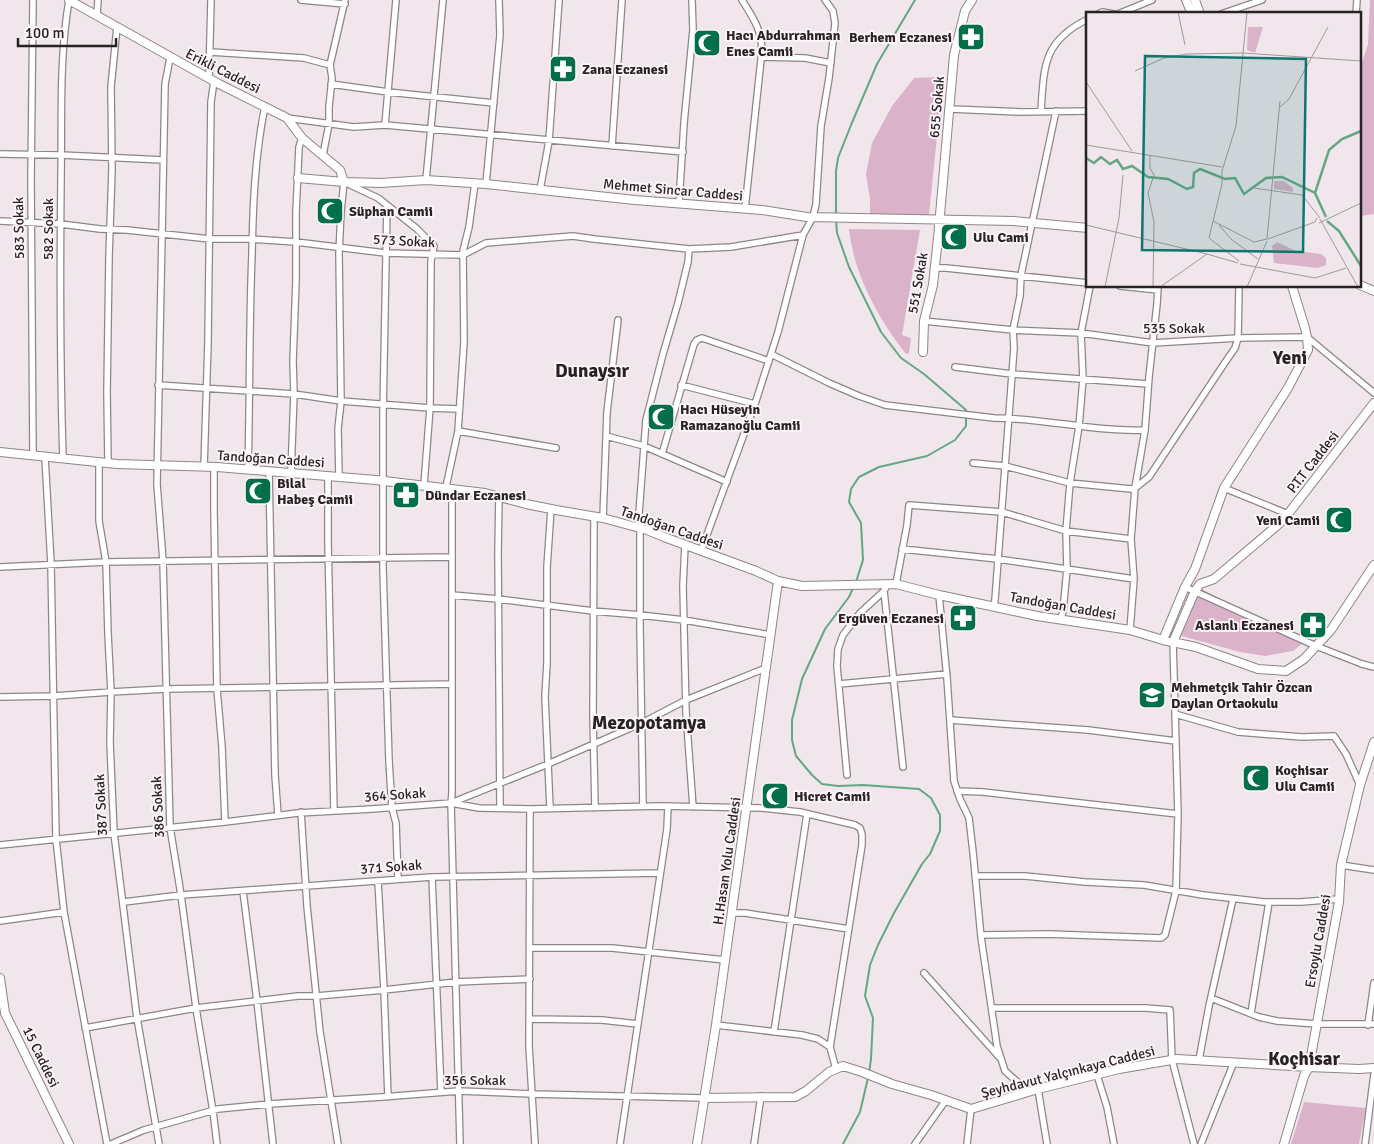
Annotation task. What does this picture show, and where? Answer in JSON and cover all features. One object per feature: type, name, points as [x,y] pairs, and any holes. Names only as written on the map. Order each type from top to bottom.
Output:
[{"type":"street","name":"583 Sokak","points":[[33,0],[31,154],[33,456]]},
{"type":"street","name":"Erikli Caddesi","points":[[69,0],[170,58],[287,118]]},
{"type":"street","name":"582 Sokak","points":[[63,459],[61,407],[62,62],[69,0]]},
{"type":"street","points":[[97,15],[98,0]]},
{"type":"street","points":[[204,467],[210,239],[211,0]]},
{"type":"street","points":[[301,0],[345,2],[330,65],[332,78],[328,107],[329,124],[323,155]]},
{"type":"street","points":[[385,125],[396,0]]},
{"type":"street","points":[[426,180],[443,0]]},
{"type":"street","points":[[486,184],[500,35],[499,0]]},
{"type":"street","points":[[540,190],[548,141],[560,0]]},
{"type":"street","points":[[612,146],[622,0]]},
{"type":"street","points":[[679,203],[693,30],[692,0]]},
{"type":"street","points":[[742,0],[756,23],[761,36],[762,56],[745,209]]},
{"type":"street","points":[[701,551],[755,404],[789,292],[803,235],[813,217],[816,204],[821,126],[835,23],[833,11],[825,0]]},
{"type":"street","name":"655 Sokak","points":[[940,219],[954,54],[965,11],[972,0]]},
{"type":"street","points":[[1121,12],[1152,0]]},
{"type":"street","points":[[1186,0],[1191,12]]},
{"type":"street","points":[[1195,0],[1199,12]]},
{"type":"street","points":[[1227,12],[1262,0]]},
{"type":"street","points":[[1041,111],[1046,65],[1052,48],[1067,31],[1086,20]]},
{"type":"street","points":[[108,463],[107,392],[112,87],[117,27]]},
{"type":"street","points":[[211,52],[304,58],[330,65]]},
{"type":"street","points":[[762,56],[805,58],[831,63]]},
{"type":"street","name":"386 Sokak","points":[[170,58],[165,84],[157,484],[163,561],[170,827],[218,1144]]},
{"type":"street","points":[[331,84],[494,103]]},
{"type":"street","points":[[248,470],[253,206],[259,136],[265,106]]},
{"type":"street","points":[[950,109],[1086,111]]},
{"type":"street","points":[[993,606],[1009,418],[1014,348],[1013,330],[1020,296],[1021,275],[1056,111]]},
{"type":"street","points":[[287,118],[354,127],[385,125],[682,152]]},
{"type":"street","points":[[287,118],[302,138],[340,170],[344,182],[339,248],[341,401],[338,429],[339,477]]},
{"type":"street","points":[[291,473],[296,212],[299,147],[302,138]]},
{"type":"street","points":[[0,154],[163,160]]},
{"type":"street","name":"Mehmet Sincar Caddesi","points":[[298,178],[344,182],[381,183],[426,180],[475,183],[824,218],[1014,221],[1086,228]]},
{"type":"street","points":[[344,182],[378,198],[416,228],[434,246],[432,255],[430,408],[424,485]]},
{"type":"street","points":[[460,1144],[451,803],[452,557],[449,488],[458,431],[464,342],[463,251],[469,227],[475,183]]},
{"type":"street","points":[[387,205],[382,480],[383,557],[389,761],[392,808],[396,822],[398,879]]},
{"type":"street","name":"551 Sokak","points":[[923,352],[924,321],[933,285],[940,219]]},
{"type":"street","name":"573 Sokak","points":[[0,221],[61,224],[210,239],[296,242],[386,253],[432,255],[463,255],[486,243],[573,236],[689,249],[730,247],[803,235]]},
{"type":"street","points":[[643,806],[639,527],[646,420],[678,303],[688,262],[689,249]]},
{"type":"street","points":[[935,268],[1086,283]]},
{"type":"street","points":[[1362,285],[1374,291]]},
{"type":"street","points":[[1061,619],[1067,569],[1066,531],[1070,483],[1079,426],[1083,379],[1081,334],[1090,288]]},
{"type":"street","points":[[1130,630],[1134,579],[1132,539],[1135,488],[1145,430],[1158,288]]},
{"type":"street","points":[[972,464],[1005,466],[1070,483],[1135,488],[1148,477],[1235,348],[1238,338],[1239,288]]},
{"type":"street","points":[[1163,640],[1184,587],[1195,569],[1224,488],[1288,388],[1308,350],[1307,337],[1293,288]]},
{"type":"street","points":[[603,518],[607,412],[618,320]]},
{"type":"street","name":"535 Sokak","points":[[924,321],[1013,330],[1081,334],[1153,343],[1238,338],[1307,337]]},
{"type":"street","points":[[1307,337],[1374,393]]},
{"type":"street","points":[[662,454],[694,344],[697,340],[702,338],[769,361]]},
{"type":"street","points":[[771,354],[829,383],[885,405],[994,418],[1145,430]]},
{"type":"street","points":[[954,367],[1012,374],[1148,384]]},
{"type":"street","points":[[158,386],[294,394],[341,401],[459,409]]},
{"type":"street","points":[[682,386],[755,404]]},
{"type":"street","name":"P.T.T Caddesi","points":[[1195,591],[1200,584],[1214,579],[1279,524],[1374,403]]},
{"type":"street","points":[[458,431],[556,448]]},
{"type":"street","points":[[606,436],[644,446],[727,482]]},
{"type":"street","name":"Tandoğan Caddesi","points":[[0,452],[108,463],[214,467],[382,480],[485,493],[639,527],[778,581],[802,586],[872,585],[885,588],[896,584],[993,606],[1130,630],[1196,647],[1258,669],[1286,671],[1304,659],[1331,630],[1374,565]]},
{"type":"street","points":[[45,457],[51,564],[56,839],[64,912],[107,1144]]},
{"type":"street","name":"387 Sokak","points":[[99,462],[99,521],[106,562],[114,833],[124,902],[136,1018],[159,1144]]},
{"type":"street","points":[[214,467],[217,689],[222,747],[225,822]]},
{"type":"street","points":[[269,471],[278,815]]},
{"type":"street","points":[[328,476],[330,687],[334,811]]},
{"type":"street","points":[[1224,488],[1288,514]]},
{"type":"street","points":[[499,496],[500,808]]},
{"type":"street","points":[[896,584],[909,505],[913,504],[1002,512],[1066,531],[1132,539]]},
{"type":"street","points":[[550,808],[545,697],[547,567],[551,509]]},
{"type":"street","points":[[594,517],[594,808]]},
{"type":"street","points":[[685,545],[683,586],[686,700],[693,806]]},
{"type":"street","points":[[902,549],[1134,579]]},
{"type":"street","points":[[0,567],[106,562],[452,557]]},
{"type":"street","name":"H.Hasan Yolu Caddesi","points":[[697,1144],[726,960],[778,581]]},
{"type":"street","points":[[1184,587],[1316,646],[1374,667]]},
{"type":"street","points":[[885,588],[903,767]]},
{"type":"street","points":[[848,775],[839,684],[838,649],[843,635],[860,613],[885,588]]},
{"type":"street","points":[[981,934],[1161,938],[1165,935],[1176,891],[1178,814],[1173,642],[1195,591]]},
{"type":"street","points":[[939,595],[947,674],[954,781],[969,818],[981,934],[998,1046],[1005,1071],[1029,1092]]},
{"type":"street","points":[[452,596],[498,599],[684,620],[770,635]]},
{"type":"street","name":"364 Sokak","points":[[0,845],[225,822],[301,812],[451,803],[548,764],[642,723],[686,700],[766,668]]},
{"type":"street","points":[[839,684],[947,674]]},
{"type":"street","points":[[0,697],[54,696],[166,689],[452,684]]},
{"type":"street","points":[[1175,714],[1238,732],[1302,737],[1334,736],[1346,754],[1360,785]]},
{"type":"street","points":[[950,720],[1088,730],[1176,741]]},
{"type":"street","name":"Ersoylu Caddesi","points":[[1284,1144],[1304,1076],[1309,1067],[1339,899],[1341,865],[1360,785],[1374,742]]},
{"type":"street","points":[[957,791],[983,792],[1178,814]]},
{"type":"street","points":[[451,803],[479,808],[530,809],[643,806],[761,808],[807,814],[855,825],[860,828],[862,845],[830,1047],[836,1069]]},
{"type":"street","points":[[620,1144],[667,829],[668,806]]},
{"type":"street","points":[[530,809],[529,1046],[535,1144]]},
{"type":"street","points":[[301,812],[307,906],[318,996],[320,1032],[338,1144]]},
{"type":"street","points":[[774,1032],[807,814]]},
{"type":"street","points":[[1341,865],[1374,870]]},
{"type":"street","name":"371 Sokak","points":[[124,902],[181,895],[432,877],[660,873]]},
{"type":"street","points":[[976,876],[1025,876],[1144,885],[1233,899],[1269,902],[1339,899]]},
{"type":"street","points":[[432,877],[441,1092]]},
{"type":"street","points":[[378,881],[388,1097]]},
{"type":"street","points":[[242,891],[257,1001],[273,1144]]},
{"type":"street","points":[[1199,1060],[1233,899]]},
{"type":"street","points":[[1251,1013],[1269,902]]},
{"type":"street","points":[[0,922],[64,912]]},
{"type":"street","points":[[732,913],[745,913],[849,929]]},
{"type":"street","points":[[530,948],[612,948],[726,960]]},
{"type":"street","points":[[924,973],[1002,1060]]},
{"type":"street","name":"15 Caddesi","points":[[0,978],[6,1013],[69,1144]]},
{"type":"street","points":[[85,1028],[196,1008],[298,996],[318,996],[456,982],[530,979]]},
{"type":"street","points":[[1211,998],[1259,1017],[1277,1021],[1371,1025],[1374,983]]},
{"type":"street","points":[[992,1008],[1146,1008],[1170,1010],[1172,1060],[1194,1144]]},
{"type":"street","points":[[530,1019],[602,1020],[638,1024]]},
{"type":"street","points":[[716,1025],[818,1038],[830,1047]]},
{"type":"street","name":"Şeyhdavut Yalçınkaya Caddesi","points":[[836,1069],[843,1066],[971,1109],[1038,1089],[1172,1060],[1359,1069],[1374,1068]]},
{"type":"street","points":[[1201,1144],[1234,1062]]},
{"type":"street","name":"356 Sokak","points":[[111,1144],[156,1126],[218,1110],[269,1104],[441,1092],[704,1098],[795,1097],[806,1091],[828,1072],[836,1069]]},
{"type":"street","points":[[1365,1144],[1374,1074]]},
{"type":"street","points":[[1097,1075],[1107,1107],[1114,1144]]},
{"type":"street","points":[[1038,1089],[1048,1144]]},
{"type":"street","points":[[754,1144],[761,1096]]},
{"type":"street","points":[[916,1144],[946,1100]]},
{"type":"street","points":[[967,1144],[971,1109]]},
{"type":"street","points":[[1366,1134],[1374,1134]]},
{"type":"shaded area","points":[[1370,0],[1374,0],[1374,214],[1362,216],[1362,63],[1368,44]]},
{"type":"shaded area","points":[[943,77],[929,215],[870,216],[870,199],[866,174],[872,143],[892,106],[914,78]]},
{"type":"shaded area","points":[[849,229],[920,230],[902,335],[911,338],[909,353],[906,354],[886,326],[869,295],[856,263]]},
{"type":"shaded area","points":[[1196,586],[1303,643],[1293,651],[1265,656],[1240,652],[1178,635]]},
{"type":"shaded area","points":[[1304,1102],[1366,1108],[1359,1144],[1291,1144]]},
{"type":"waterway","points":[[836,215],[836,171],[838,158],[877,64],[915,0]]},
{"type":"waterway","points":[[836,219],[837,233],[849,267],[881,332],[901,358],[924,374],[966,412]]},
{"type":"waterway","points":[[856,582],[863,560],[861,523],[849,502],[851,489],[859,477],[879,467],[927,456],[955,440],[966,426],[966,417]]},
{"type":"waterway","points":[[854,586],[849,597],[825,629],[802,679],[792,720],[792,740],[796,756],[822,784],[919,789],[931,798],[940,815],[940,831],[930,854],[922,864],[894,913],[870,965],[865,996],[873,1018],[869,1073]]},
{"type":"waterway","points":[[843,1144],[860,1112],[868,1078]]},
{"type":"place","name":"Berhem Eczanesi","points":[[971,37]]},
{"type":"place","name":"Hacı Abdurrahman Enes Camii","points":[[707,43]]},
{"type":"place","name":"Zana Eczanesi","points":[[563,69]]},
{"type":"place","name":"Süphan Camii","points":[[330,211]]},
{"type":"place","name":"Ulu Cami","points":[[954,237]]},
{"type":"place","name":"Hacı Hüseyin Ramazanoğlu Camii","points":[[661,417]]},
{"type":"place","name":"Bilal Habeş Camii","points":[[258,491]]},
{"type":"place","name":"Dündar Eczanesi","points":[[406,495]]},
{"type":"place","name":"Yeni Camii","points":[[1339,520]]},
{"type":"place","name":"Ergüven Eczanesi","points":[[963,618]]},
{"type":"place","name":"Aslanlı Eczanesi","points":[[1313,625]]},
{"type":"place","name":"Mehmetçik Tahir Özcan Daylan Ortaokulu","points":[[1152,695]]},
{"type":"place","name":"Koçhisar Ulu Camii","points":[[1256,778]]},
{"type":"place","name":"Hicret Camii","points":[[775,796]]},
{"type":"district","name":"Yeni","points":[[1290,358]]},
{"type":"district","name":"Dunaysır","points":[[592,371]]},
{"type":"district","name":"Mezopotamya","points":[[649,723]]},
{"type":"district","name":"Koçhisar","points":[[1304,1059]]}]
